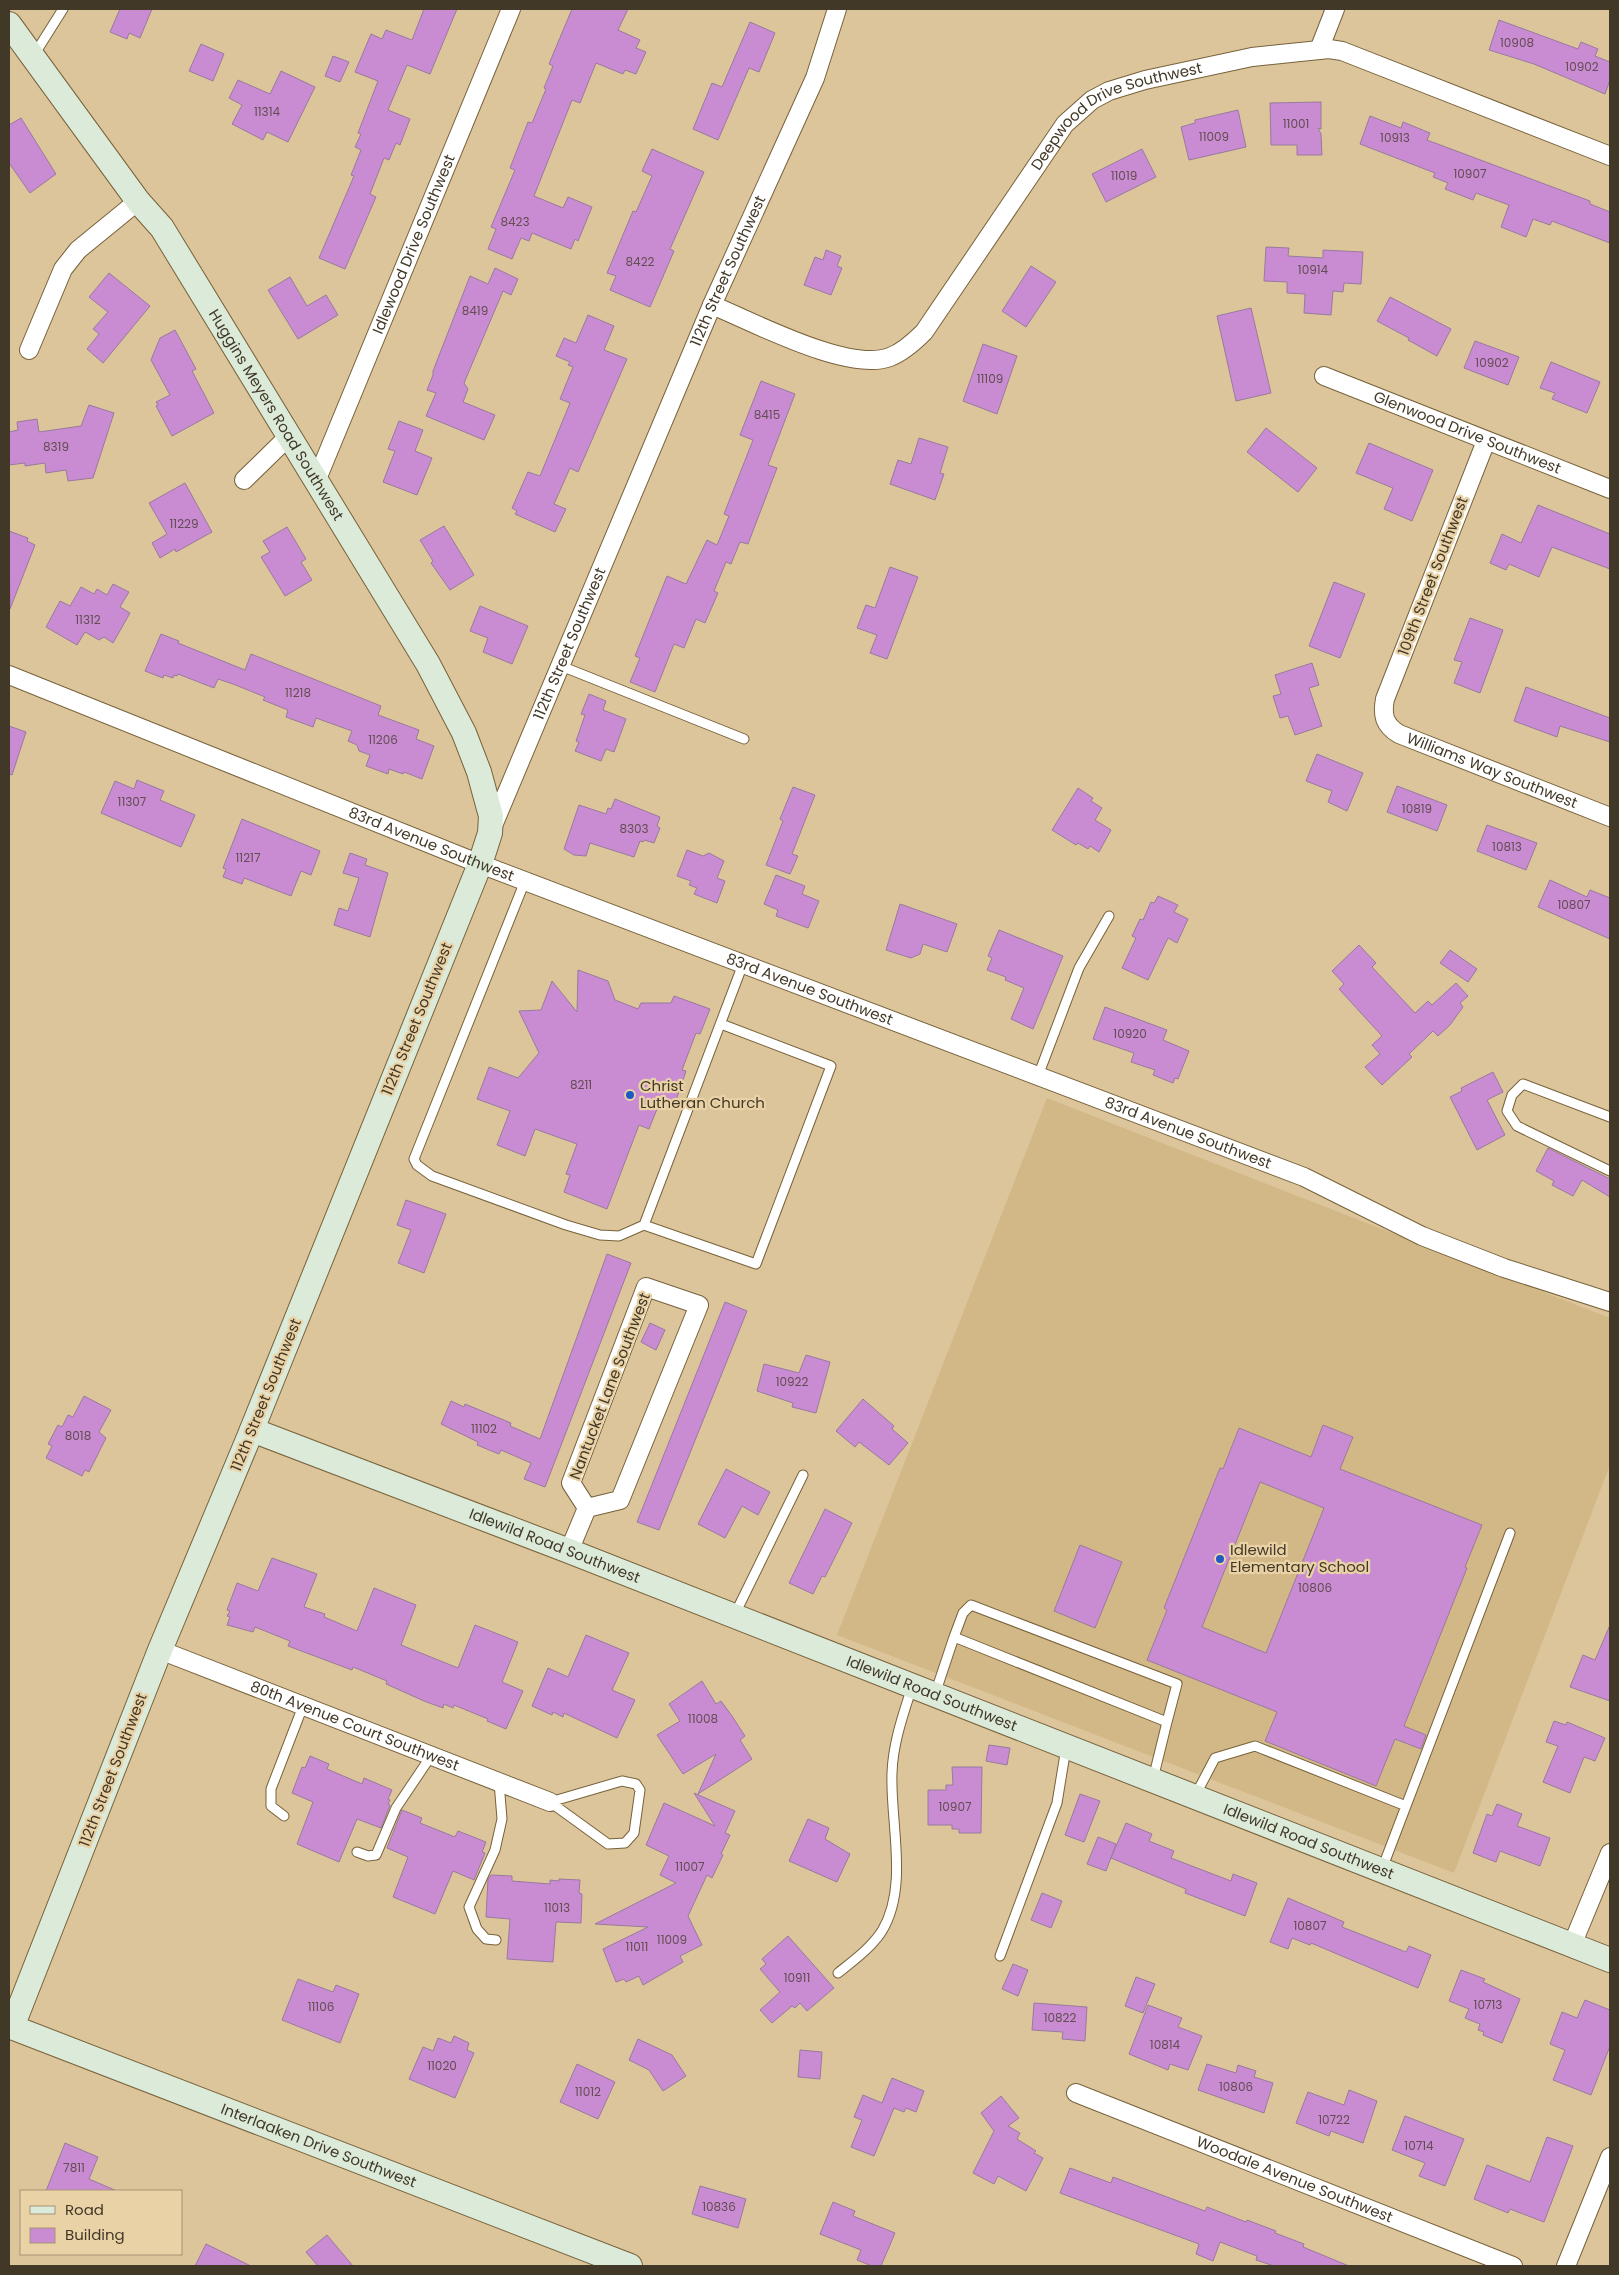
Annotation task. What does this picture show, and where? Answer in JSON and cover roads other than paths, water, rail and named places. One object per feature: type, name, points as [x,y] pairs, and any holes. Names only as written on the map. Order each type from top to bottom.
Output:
[{"type":"street","name":"Idlewood Drive Southwest","points":[[317,479],[511,9]]},
{"type":"street","name":"112th Street Southwest","points":[[10,2029],[160,1650],[252,1430],[480,864],[490,833],[712,305],[815,78],[837,9]]},
{"type":"street","points":[[1319,50],[1335,9]]},
{"type":"street","name":"Huggins Meyers Road Southwest","points":[[9,24],[138,201],[162,228],[287,438],[317,479],[428,664],[464,733],[488,801],[491,816],[490,833]]},
{"type":"street","name":"Deepwood Drive Southwest","points":[[712,305],[824,352],[852,359],[872,360],[890,357],[907,348],[924,332],[1065,124],[1092,100],[1109,91],[1145,80],[1252,57],[1319,50],[1342,51],[1610,156]]},
{"type":"street","points":[[29,350],[63,269],[78,250],[138,201]]},
{"type":"street","name":"Glenwood Drive Southwest","points":[[1324,376],[1610,489]]},
{"type":"street","points":[[244,480],[287,438]]},
{"type":"street","name":"109th Street Southwest","points":[[1383,712],[1385,699],[1486,441]]},
{"type":"street","name":"83rd Avenue Southwest","points":[[9,675],[480,864],[1304,1177],[1431,1240],[1504,1268],[1610,1302]]},
{"type":"street","name":"Williams Way Southwest","points":[[1383,712],[1386,724],[1399,734],[1610,817]]},
{"type":"street","name":"Nantucket Lane Southwest","points":[[646,1287],[699,1305],[620,1500],[587,1508],[572,1483],[646,1287]]},
{"type":"street","name":"Idlewild Road Southwest","points":[[252,1430],[569,1551],[1066,1748],[1610,1960]]},
{"type":"street","points":[[569,1551],[587,1508]]},
{"type":"street","name":"80th Avenue Court Southwest","points":[[160,1650],[550,1802]]},
{"type":"street","points":[[1572,1945],[1610,1853]]},
{"type":"street","name":"Interlaaken Drive Southwest","points":[[10,2029],[630,2266]]},
{"type":"street","name":"Woodale Avenue Southwest","points":[[1076,2094],[1513,2266]]},
{"type":"street","points":[[1566,2266],[1610,2157]]},
{"type":"lane","points":[[33,57],[63,9]]},
{"type":"lane","points":[[560,666],[744,739]]},
{"type":"lane","points":[[525,881],[414,1159],[417,1165],[432,1176],[566,1225],[600,1235],[619,1236],[644,1225],[756,1264],[831,1066],[721,1024]]},
{"type":"lane","points":[[1038,1076],[1079,968],[1109,916]]},
{"type":"lane","points":[[644,1225],[743,964]]},
{"type":"lane","points":[[1610,1117],[1523,1084],[1512,1095],[1507,1111],[1517,1126],[1610,1171]]},
{"type":"lane","points":[[733,1616],[803,1475]]},
{"type":"lane","points":[[1382,1871],[1510,1533]]},
{"type":"lane","points":[[934,1696],[962,1613],[971,1605],[1178,1684],[1153,1782]]},
{"type":"lane","points":[[954,1637],[1167,1722]]},
{"type":"lane","points":[[838,1974],[863,1953],[881,1932],[890,1912],[896,1889],[892,1772],[898,1729],[912,1687]]},
{"type":"lane","points":[[284,1816],[271,1806],[272,1789],[303,1706]]},
{"type":"lane","points":[[1194,1798],[1215,1758],[1255,1746],[1406,1806]]},
{"type":"lane","points":[[1000,1956],[1057,1803],[1066,1748]]},
{"type":"lane","points":[[356,1852],[368,1856],[376,1855],[396,1808],[431,1756]]},
{"type":"lane","points":[[622,1781],[636,1784],[640,1790],[634,1833],[625,1843],[617,1845],[608,1844],[596,1837],[550,1802],[622,1781]]},
{"type":"lane","points":[[496,1940],[486,1939],[477,1929],[469,1907],[495,1850],[502,1820],[499,1782]]},
{"type":"place","name":"Christ Lutheran Church","points":[[630,1095]]},
{"type":"place","name":"Idlewild Elementary School","points":[[1220,1559]]}]
